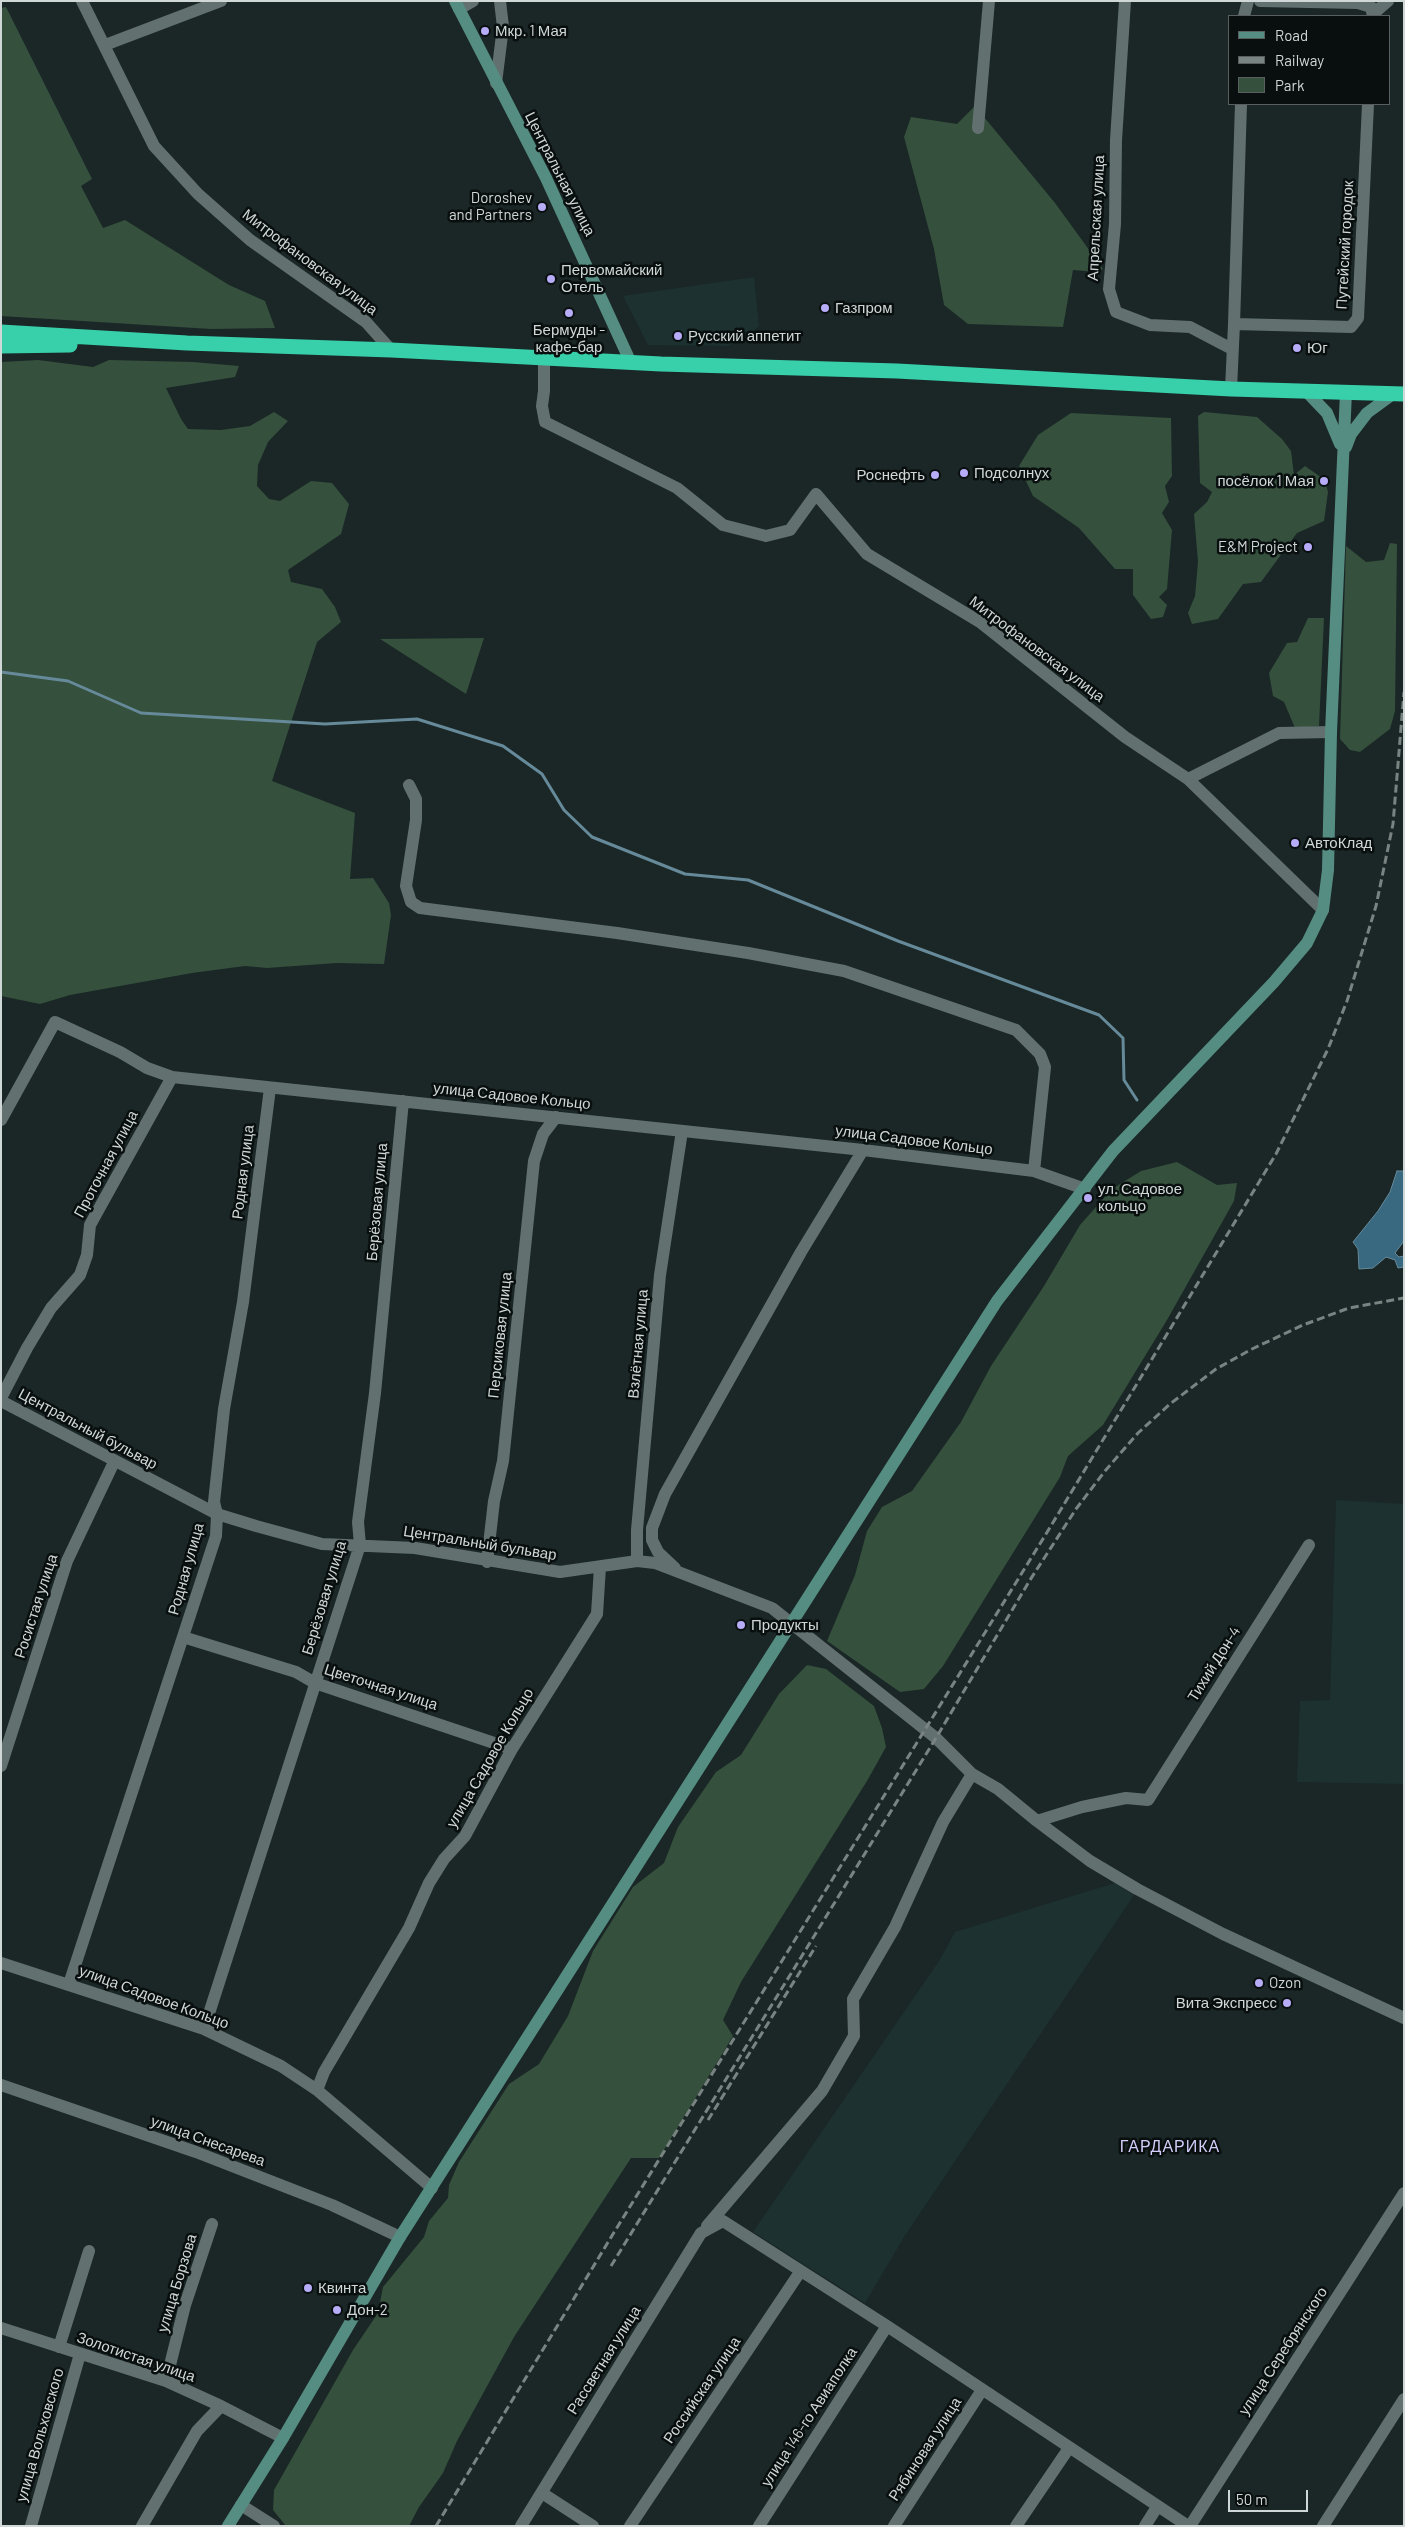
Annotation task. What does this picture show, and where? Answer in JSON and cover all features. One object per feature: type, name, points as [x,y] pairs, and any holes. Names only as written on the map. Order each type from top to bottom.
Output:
[{"type":"highway","points":[[1,332],[187,343],[391,350],[631,363],[896,370],[1231,389],[1398,394]]},
{"type":"highway","points":[[1,346],[187,343]]},
{"type":"street","name":"Митрофановская улица","points":[[82,1],[105,45],[124,89],[154,146],[198,194],[250,240],[366,322],[391,350]]},
{"type":"street","points":[[105,45],[221,1]]},
{"type":"street","points":[[457,5],[473,1]]},
{"type":"street","points":[[496,84],[503,27],[500,1]]},
{"type":"street","points":[[978,128],[989,1]]},
{"type":"street","name":"Апрельская улица","points":[[1125,1],[1116,140],[1115,224],[1109,289],[1116,312],[1150,325],[1190,328],[1232,349]]},
{"type":"street","points":[[1244,15],[1248,1]]},
{"type":"street","points":[[1260,1],[1358,3],[1371,7],[1373,15],[1388,1]]},
{"type":"street","name":"Центральная улица","points":[[457,5],[546,178],[631,363]]},
{"type":"street","points":[[1231,389],[1241,105]]},
{"type":"street","name":"Путейский городок","points":[[1234,324],[1351,327],[1358,318],[1368,105]]},
{"type":"street","name":"Митрофановская улица","points":[[544,358],[542,406],[545,422],[677,488],[723,525],[766,536],[790,530],[816,494],[867,554],[980,622],[1125,737],[1188,779],[1323,910]]},
{"type":"street","points":[[1305,390],[1330,418],[1343,454]]},
{"type":"street","points":[[228,2526],[283,2438],[400,2237],[997,1302],[1086,1189],[1113,1151],[1280,976],[1307,943],[1323,910],[1328,870],[1331,732],[1346,392]]},
{"type":"street","points":[[1343,454],[1351,434],[1363,418],[1398,394]]},
{"type":"street","points":[[1188,779],[1279,733],[1331,732]]},
{"type":"street","points":[[409,785],[416,799],[416,820],[406,886],[411,902],[420,908],[645,937],[748,953],[844,971],[1016,1030],[1034,1048],[1046,1067],[1034,1171]]},
{"type":"street","name":"улица Садовое Кольцо","points":[[1,1120],[55,1022],[120,1052],[147,1068],[172,1077],[863,1150],[1034,1171],[1086,1189]]},
{"type":"street","name":"Проточная улица","points":[[1,1399],[27,1348],[51,1308],[80,1275],[87,1255],[90,1225],[172,1077]]},
{"type":"street","name":"Родная улица","points":[[69,1984],[216,1536],[217,1514],[214,1502],[224,1409],[242,1302],[270,1088]]},
{"type":"street","name":"Берёзовая улица","points":[[204,2029],[360,1546],[358,1522],[375,1393],[403,1101]]},
{"type":"street","name":"Персиковая улица","points":[[487,1562],[494,1501],[503,1460],[534,1161],[542,1134],[556,1117]]},
{"type":"street","name":"Взлётная улица","points":[[637,1562],[637,1530],[660,1275],[682,1130]]},
{"type":"street","points":[[677,1570],[658,1552],[652,1540],[652,1528],[665,1494],[801,1252],[863,1150]]},
{"type":"street","name":"Центральный бульвар","points":[[1,1399],[114,1462],[217,1514],[322,1544],[414,1548],[487,1562],[560,1572],[637,1562],[655,1563],[772,1608],[936,1738],[972,1774],[998,1789],[1036,1822],[1090,1861],[1137,1889],[1223,1934],[1404,2018]]},
{"type":"street","name":"Росистая улица","points":[[1,1766],[67,1562],[114,1462]]},
{"type":"street","name":"Тихий Дон-4","points":[[1036,1822],[1082,1807],[1117,1800],[1148,1800],[1309,1546]]},
{"type":"street","name":"улица Садовое Кольцо","points":[[317,2090],[324,2072],[409,1928],[429,1883],[444,1859],[465,1836],[512,1749],[597,1614],[600,1567]]},
{"type":"street","name":"Цветочная улица","points":[[183,1637],[296,1672],[315,1682],[512,1749]]},
{"type":"street","points":[[701,2233],[822,2091],[854,2036],[854,1999],[895,1927],[943,1822],[972,1774]]},
{"type":"street","name":"улица Садовое Кольцо","points":[[1,1963],[204,2029],[282,2066],[317,2090],[432,2188]]},
{"type":"street","name":"улица Снесарева","points":[[1,2085],[196,2152],[332,2205],[400,2237]]},
{"type":"street","name":"улица Серебрянского","points":[[1189,2526],[1404,2193]]},
{"type":"street","name":"Рассветная улица","points":[[522,2526],[701,2233],[723,2221],[800,2272]]},
{"type":"street","name":"улица Борзова","points":[[166,2382],[185,2304],[212,2224]]},
{"type":"street","points":[[59,2347],[89,2250]]},
{"type":"street","points":[[800,2272],[887,2326],[1157,2507],[1189,2526]]},
{"type":"street","name":"Российская улица","points":[[630,2526],[800,2272]]},
{"type":"street","name":"улица 146-го Авиаполка","points":[[759,2526],[887,2326]]},
{"type":"street","name":"Золотистая улица","points":[[1,2328],[166,2382],[221,2406],[283,2438]]},
{"type":"street","name":"улица Вольховского","points":[[31,2526],[80,2354]]},
{"type":"street","name":"Рябиновая улица","points":[[894,2526],[982,2390]]},
{"type":"street","points":[[1323,2526],[1404,2399]]},
{"type":"street","points":[[142,2526],[197,2431],[221,2406]]},
{"type":"street","points":[[1016,2526],[1070,2448]]},
{"type":"street","points":[[542,2493],[593,2526]]},
{"type":"street","points":[[241,2505],[274,2526]]},
{"type":"street","points":[[1145,2526],[1157,2507]]},
{"type":"shaded area","points":[[754,277],[759,326],[745,338],[728,346],[648,345],[623,296]]},
{"type":"shaded area","points":[[1336,1500],[1404,1504],[1404,1784],[1297,1782],[1300,1701],[1330,1700]]},
{"type":"shaded area","points":[[1115,1883],[1134,1895],[904,2237],[865,2303],[753,2232],[939,1961],[955,1932]]},
{"type":"green space","points":[[6,7],[92,179],[81,186],[103,228],[125,220],[229,285],[265,301],[275,328],[211,329],[1,316],[1,8]]},
{"type":"green space","points":[[975,106],[1055,203],[1103,269],[1097,272],[1073,270],[1063,327],[968,324],[944,305],[934,249],[904,137],[911,117],[957,124]]},
{"type":"green space","points":[[38,360],[93,367],[109,360],[193,362],[239,366],[235,377],[166,388],[188,429],[221,430],[250,426],[274,412],[288,421],[268,442],[258,465],[257,486],[269,499],[280,501],[311,481],[332,483],[349,504],[341,534],[288,570],[291,582],[322,589],[335,607],[341,622],[317,642],[272,781],[355,813],[350,879],[373,878],[389,903],[391,915],[384,964],[337,963],[267,968],[245,966],[192,973],[70,995],[40,1004],[1,996],[1,362]]},
{"type":"green space","points":[[1204,412],[1257,417],[1282,439],[1291,451],[1294,475],[1305,466],[1325,480],[1328,492],[1324,521],[1297,533],[1261,582],[1243,584],[1218,619],[1192,624],[1188,613],[1195,596],[1198,562],[1194,514],[1207,502],[1212,492],[1200,483],[1198,416]]},
{"type":"green space","points":[[1071,413],[1171,418],[1172,476],[1165,486],[1169,502],[1162,513],[1172,530],[1167,589],[1159,597],[1167,605],[1163,617],[1151,619],[1133,595],[1133,569],[1115,569],[1079,528],[1033,496],[1019,466],[1038,435]]},
{"type":"green space","points":[[1390,543],[1397,544],[1395,711],[1390,729],[1360,752],[1350,750],[1340,739],[1346,546],[1366,562],[1384,560]]},
{"type":"green space","points":[[1308,618],[1324,618],[1319,726],[1295,728],[1284,702],[1273,696],[1269,673],[1287,643],[1297,642]]},
{"type":"green space","points":[[484,638],[466,694],[380,639]]},
{"type":"green space","points":[[1177,1162],[1217,1185],[1237,1183],[1234,1201],[1167,1320],[1103,1425],[1068,1456],[1060,1477],[943,1666],[924,1689],[900,1692],[827,1641],[855,1575],[867,1531],[882,1507],[912,1491],[961,1422],[991,1366],[1044,1286],[1080,1225],[1112,1189],[1141,1171]]},
{"type":"green space","points":[[807,1665],[826,1669],[874,1706],[886,1747],[867,1781],[741,1982],[723,2020],[733,2036],[659,2158],[631,2158],[514,2337],[457,2441],[443,2473],[419,2507],[409,2526],[286,2526],[273,2510],[274,2490],[353,2350],[378,2313],[383,2287],[424,2237],[429,2221],[448,2198],[449,2185],[459,2162],[509,2084],[539,2064],[568,2016],[593,1951],[633,1887],[664,1863],[678,1827],[716,1772],[741,1755],[779,1694]]},
{"type":"water","points":[[1397,1171],[1404,1171],[1404,1241],[1395,1253],[1399,1257],[1404,1256],[1404,1267],[1398,1268],[1395,1260],[1386,1257],[1373,1268],[1359,1269],[1358,1249],[1353,1242],[1378,1211],[1390,1192]]},
{"type":"waterway","points":[[1,672],[68,681],[141,713],[325,724],[417,719],[503,746],[542,774],[564,810],[592,837],[685,874],[748,880],[898,941],[1099,1015],[1123,1038],[1124,1080],[1137,1100]]},
{"type":"railway","points":[[436,2526],[613,2234],[1046,1534],[1276,1154],[1328,1049],[1347,1001],[1376,906],[1393,824],[1404,692]]},
{"type":"railway","points":[[611,2266],[936,1738],[1030,1580],[1076,1509],[1105,1471],[1138,1433],[1170,1404],[1216,1369],[1252,1349],[1303,1325],[1349,1308],[1404,1298]]},
{"type":"railway","points":[[708,2120],[816,1946]]},
{"type":"place","name":"Мкр. 1 Мая","points":[[485,31]]},
{"type":"place","name":"Doroshev and Partners","points":[[542,207]]},
{"type":"place","name":"Первомайский Отель","points":[[551,279]]},
{"type":"place","name":"Газпром","points":[[825,308]]},
{"type":"place","name":"Бермуды - кафе-бар","points":[[569,313]]},
{"type":"place","name":"Русский аппетит","points":[[678,336]]},
{"type":"place","name":"Юг","points":[[1297,348]]},
{"type":"place","name":"Подсолнух","points":[[964,473]]},
{"type":"place","name":"Роснефть","points":[[935,475]]},
{"type":"place","name":"посёлок 1 Мая","points":[[1324,481]]},
{"type":"place","name":"E&M Project","points":[[1308,547]]},
{"type":"place","name":"АвтоКлад","points":[[1295,843]]},
{"type":"place","name":"ул. Садовое кольцо","points":[[1088,1198]]},
{"type":"place","name":"Продукты","points":[[741,1625]]},
{"type":"place","name":"Ozon","points":[[1259,1983]]},
{"type":"place","name":"Вита Экспресс","points":[[1287,2003]]},
{"type":"place","name":"Квинта","points":[[308,2288]]},
{"type":"place","name":"Дон-2","points":[[337,2310]]},
{"type":"district","name":"ГАРДАРИКА","points":[[1170,2147]]}]
